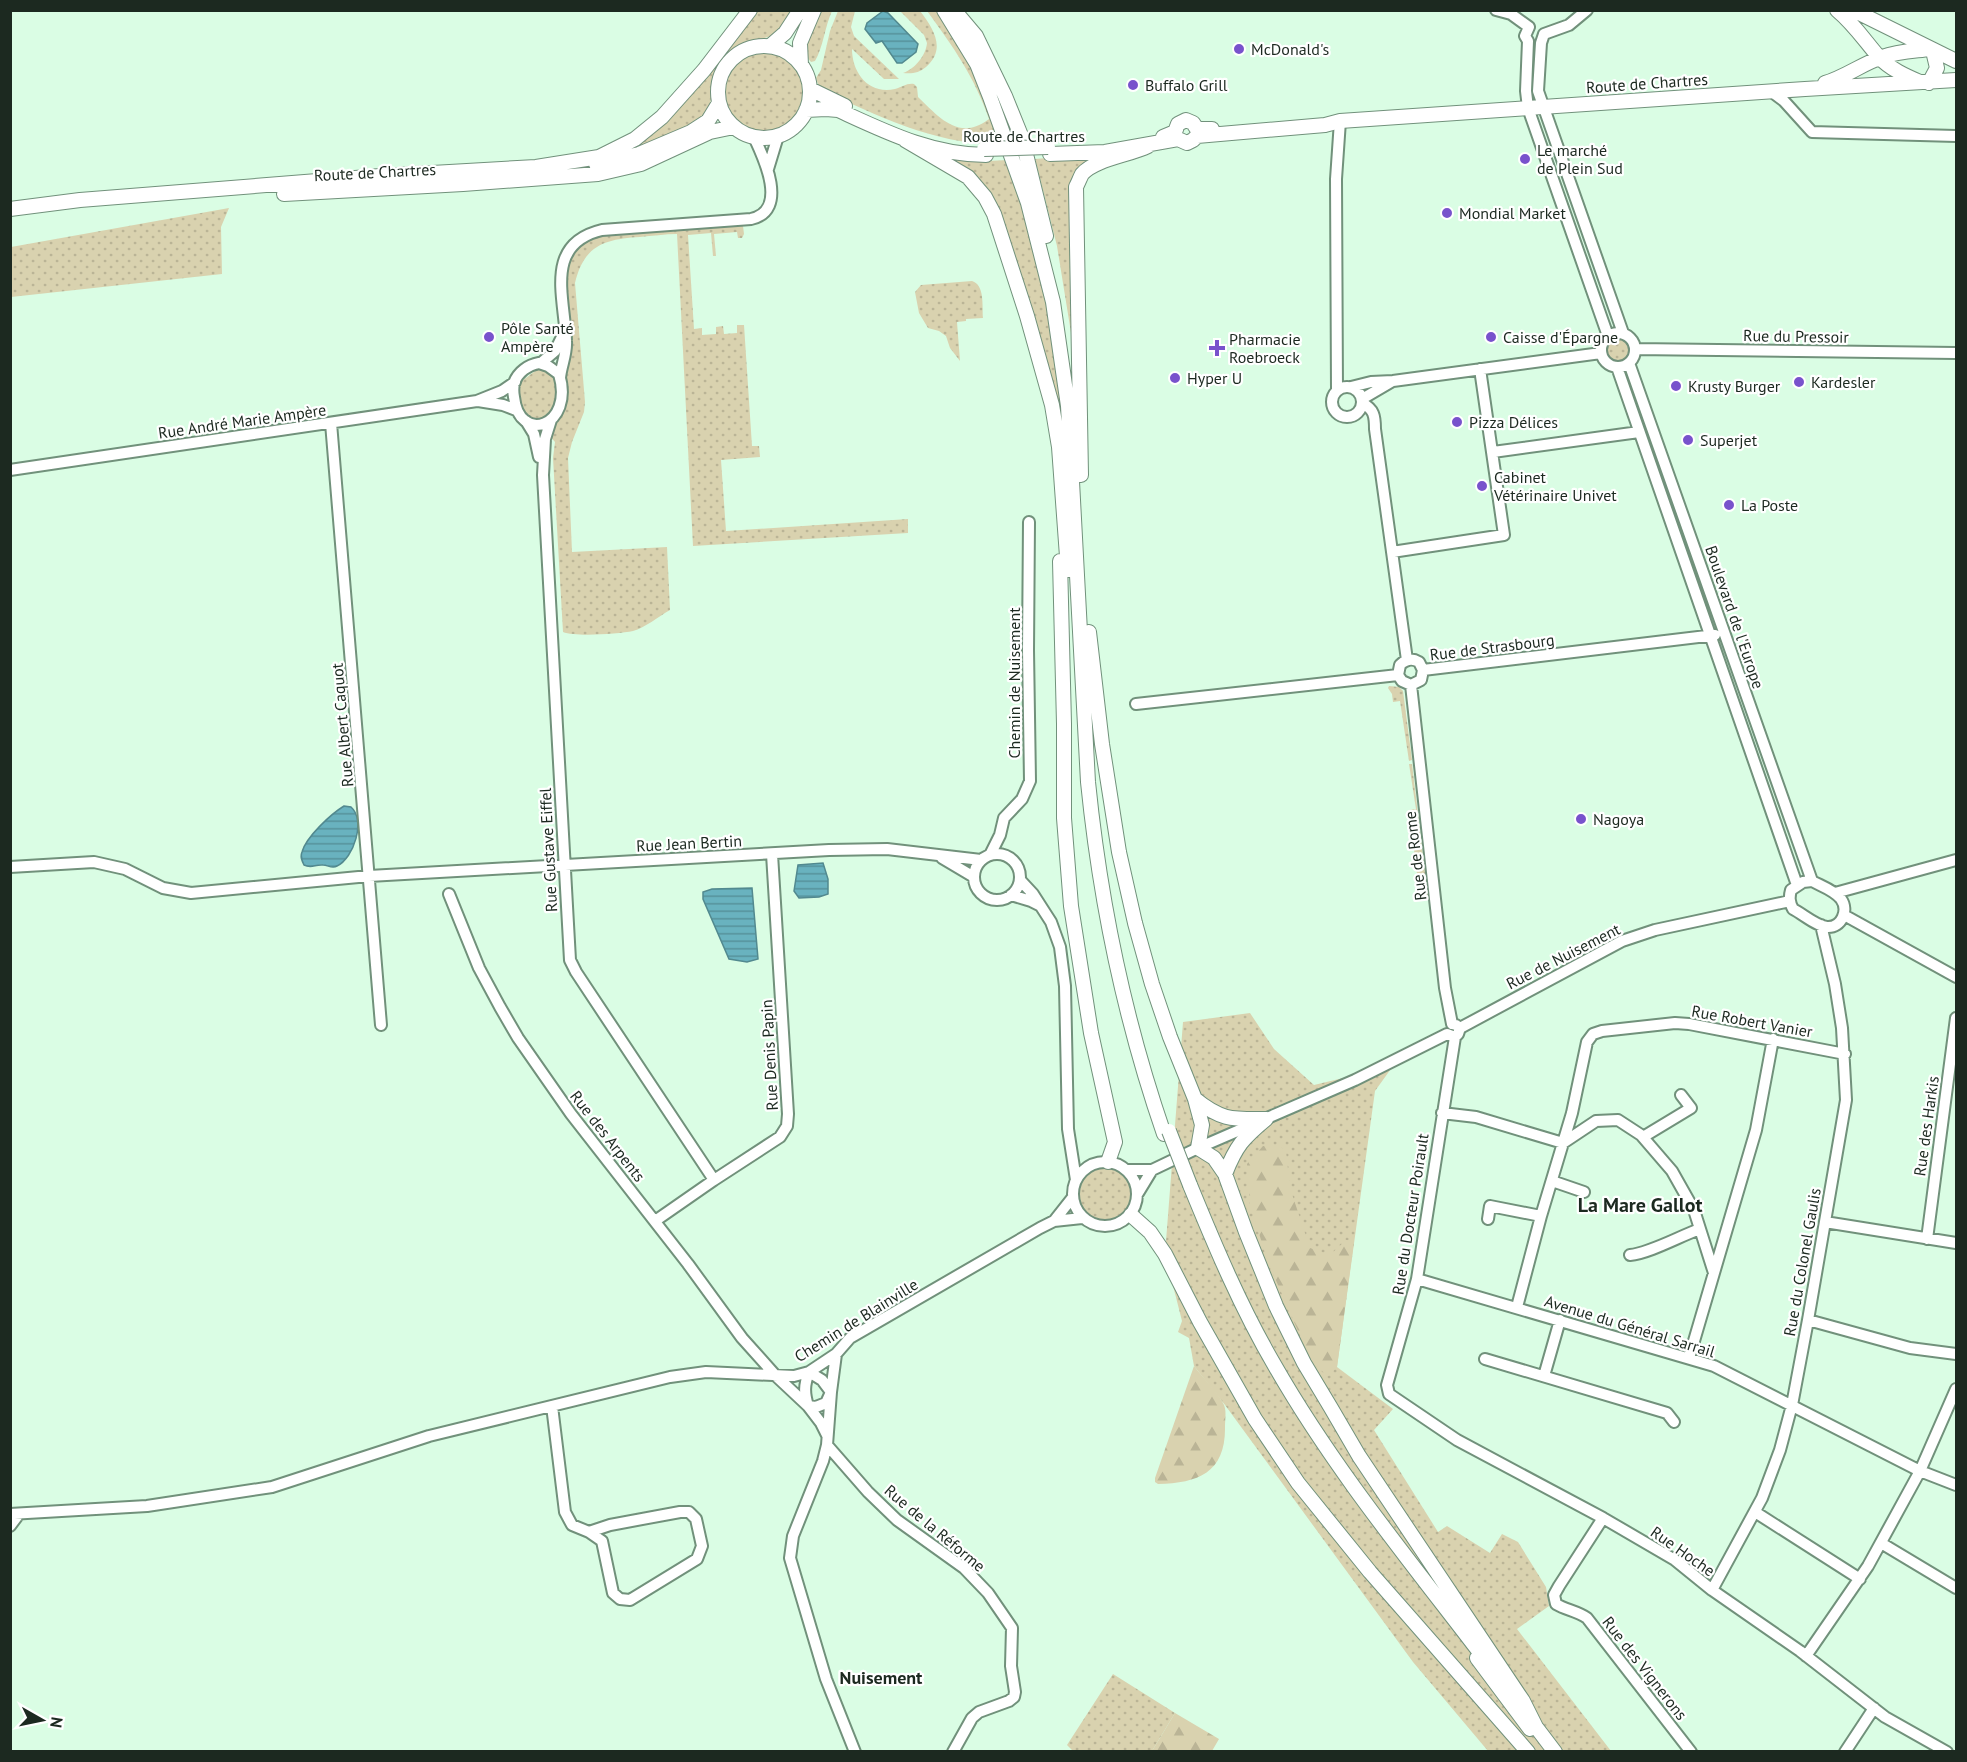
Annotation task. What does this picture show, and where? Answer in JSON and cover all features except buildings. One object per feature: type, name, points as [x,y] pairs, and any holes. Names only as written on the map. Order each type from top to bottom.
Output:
[{"type":"main road","points":[[536,167],[599,157],[635,139],[657,121],[680,97],[750,10]]},
{"type":"main road","points":[[770,46],[789,28],[800,10]]},
{"type":"main road","points":[[801,65],[800,43],[814,10]]},
{"type":"main road","points":[[944,10],[977,64],[990,97],[1028,203],[1053,302],[1068,406],[1092,825],[1118,970],[1145,1077],[1214,1254],[1239,1309],[1267,1361],[1345,1484],[1547,1752]]},
{"type":"main road","points":[[954,10],[976,36]]},
{"type":"main road","points":[[960,10],[976,36],[1022,138],[1061,300],[1079,424]]},
{"type":"main road","points":[[1837,10],[1863,36],[1880,58],[1892,68],[1926,83],[1937,68],[1932,50]]},
{"type":"main road","points":[[1853,10],[1956,61]]},
{"type":"main road","points":[[1855,70],[1863,50],[1863,36],[1867,27],[1877,23]]},
{"type":"main road","points":[[770,46],[791,54],[801,65],[810,89],[806,110],[795,126],[778,136],[754,137],[734,127],[725,116],[719,103],[719,81],[729,62],[748,49],[770,46]]},
{"type":"main road","points":[[1805,89],[1836,80],[1880,58],[1898,52],[1932,50]]},
{"type":"main road","name":"Route de Chartres","points":[[1197,132],[1535,107],[1956,80]]},
{"type":"main road","name":"Route de Chartres","points":[[810,89],[827,99],[925,138],[985,152]]},
{"type":"main road","points":[[10,209],[106,198],[380,176],[597,164],[639,154],[701,127],[708,121],[719,103]]},
{"type":"main road","name":"Route de Chartres","points":[[806,110],[838,111],[906,140],[965,155],[985,152],[1049,150],[1105,152],[1148,146],[1176,136]]},
{"type":"main road","name":"Route de Chartres","points":[[1176,136],[1178,124],[1186,120],[1193,123],[1197,132]]},
{"type":"main road","name":"Route de Chartres","points":[[10,217],[93,207],[598,174],[641,164],[710,132],[734,127]]},
{"type":"main road","name":"Route de Chartres","points":[[1049,150],[1176,136],[1187,143],[1193,140],[1197,132]]},
{"type":"main road","points":[[906,140],[968,177],[985,198],[994,214],[1052,405],[1059,447],[1087,829],[1107,938],[1118,970]]},
{"type":"main road","points":[[1148,146],[1093,166],[1082,174],[1076,187],[1079,424],[1093,742],[1104,857],[1127,983],[1167,1133]]},
{"type":"main road","points":[[1046,382],[1055,459],[1061,563],[1064,818],[1070,895],[1091,1033],[1115,1142],[1107,1162]]},
{"type":"main road","points":[[1089,632],[1102,744],[1121,862],[1152,984],[1195,1099],[1202,1125],[1198,1148],[1214,1158],[1225,1174],[1276,1306],[1304,1363],[1359,1456],[1523,1701],[1537,1729]]},
{"type":"main road","points":[[1195,1099],[1214,1114],[1228,1119],[1266,1119]]},
{"type":"main road","points":[[1225,1174],[1234,1152],[1244,1138],[1266,1119]]},
{"type":"main road","points":[[1187,1185],[1249,1317],[1305,1415],[1353,1486],[1555,1752]]},
{"type":"main road","points":[[1131,1215],[1150,1232],[1165,1254],[1200,1322],[1255,1419],[1298,1483],[1370,1572],[1528,1752]]},
{"type":"street","points":[[1496,10],[1511,15],[1529,27]]},
{"type":"street","points":[[1528,41],[1532,44],[1569,25],[1587,10]]},
{"type":"street","points":[[1608,336],[1554,181],[1535,107],[1542,38],[1540,27],[1534,25],[1526,32],[1528,41],[1526,91],[1535,107],[1567,177],[1623,333],[1631,339],[1635,349],[1633,359],[1629,363],[1617,367],[1606,363],[1601,353],[1602,344],[1608,336],[1623,333]]},
{"type":"street","points":[[1772,92],[1784,101],[1812,132],[1956,136]]},
{"type":"street","points":[[1340,121],[1336,179],[1338,376],[1344,388],[1359,393],[1366,418],[1375,429],[1407,660]]},
{"type":"street","points":[[565,330],[555,351],[541,363],[527,367],[515,382],[513,392],[516,410],[526,421],[540,425],[556,416],[561,406],[560,378],[566,349],[565,330],[561,270],[566,256],[579,240],[602,230],[757,218],[766,212],[770,203],[768,169],[778,136]]},
{"type":"street","points":[[754,137],[768,169]]},
{"type":"street","points":[[1554,181],[1567,177]]},
{"type":"street","name":"Rue du Pressoir","points":[[1635,349],[1956,353]]},
{"type":"street","points":[[1394,381],[1361,405],[1349,418],[1339,416],[1331,404],[1333,395],[1344,388],[1371,382],[1394,381],[1601,353]]},
{"type":"street","points":[[541,363],[554,369],[560,378]]},
{"type":"street","name":"Boulevard de l'Europe","points":[[1629,363],[1812,881]]},
{"type":"street","name":"Boulevard de l'Europe","points":[[1617,367],[1797,885]]},
{"type":"street","points":[[1392,552],[1504,535],[1480,369]]},
{"type":"street","name":"Rue André Marie Ampère","points":[[10,470],[477,401],[502,391],[515,382]]},
{"type":"street","name":"Rue André Marie Ampère","points":[[477,401],[508,406],[516,410]]},
{"type":"street","name":"Rue Gustave Eiffel","points":[[551,420],[545,439],[543,475],[570,960],[714,1180]]},
{"type":"street","name":"Rue Gustave Eiffel","points":[[526,421],[534,434],[543,475]]},
{"type":"street","name":"Rue Albert Caquot","points":[[331,423],[381,1025]]},
{"type":"street","points":[[1493,452],[1639,432]]},
{"type":"street","name":"Chemin de Nuisement","points":[[986,857],[1000,835],[1004,819],[1022,799],[1030,781],[1029,522]]},
{"type":"street","name":"Rue de Strasbourg","points":[[1398,675],[1399,667],[1411,659],[1419,662],[1423,670],[1710,636],[1724,632]]},
{"type":"street","points":[[1136,704],[1398,675],[1402,681],[1410,685],[1421,680],[1423,670]]},
{"type":"street","name":"Rue de Rome","points":[[1410,685],[1445,988],[1453,1031]]},
{"type":"street","points":[[1000,835],[1005,855],[1015,862],[1020,880],[1011,895],[999,900],[987,898],[977,889],[975,870],[986,857],[1005,855]]},
{"type":"street","name":"Rue Jean Bertin","points":[[10,867],[94,862],[125,869],[163,888],[191,893],[369,876],[772,854],[887,849],[937,855],[986,857]]},
{"type":"street","name":"Rue Denis Papin","points":[[654,1221],[780,1137],[787,1126],[772,854]]},
{"type":"street","name":"Rue Jean Bertin","points":[[937,855],[974,877]]},
{"type":"street","points":[[1835,893],[1956,860]]},
{"type":"street","points":[[1020,880],[1033,894],[1052,922],[1060,947],[1065,986],[1068,1130],[1076,1180],[1074,1204],[1082,1218],[1102,1227],[1123,1222],[1131,1215],[1137,1200],[1136,1184],[1127,1170],[1118,1164],[1107,1162],[1092,1165],[1076,1180]]},
{"type":"street","points":[[1812,881],[1835,893],[1842,900],[1844,915],[1834,926],[1821,925],[1793,909],[1790,902],[1791,890],[1797,885],[1812,881]]},
{"type":"street","name":"Rue des Arpents","points":[[448,894],[479,968],[518,1038],[571,1114],[688,1264],[733,1327],[776,1376],[808,1406],[821,1423],[827,1440]]},
{"type":"street","points":[[1011,895],[1042,907]]},
{"type":"street","name":"Rue de Nuisement","points":[[1127,1170],[1152,1170],[1355,1080],[1622,941],[1655,930],[1790,902]]},
{"type":"street","points":[[1844,915],[1956,978]]},
{"type":"street","name":"Rue du Colonel Gaulis","points":[[1712,1590],[1755,1512],[1780,1450],[1792,1405],[1846,1100],[1845,1054],[1835,984],[1821,925]]},
{"type":"street","name":"Rue des Harkis","points":[[1927,1239],[1956,1018]]},
{"type":"street","name":"Rue Robert Vanier","points":[[1517,1307],[1572,1113],[1587,1042],[1593,1034],[1675,1023],[1689,1024],[1845,1054]]},
{"type":"street","name":"Rue du Docteur Poirault","points":[[1389,1394],[1388,1385],[1417,1279],[1453,1031]]},
{"type":"street","points":[[1689,1358],[1756,1130],[1773,1039]]},
{"type":"street","points":[[1643,1137],[1691,1108],[1681,1095]]},
{"type":"street","points":[[1442,1113],[1476,1117],[1563,1143],[1596,1121],[1618,1120],[1643,1137],[1672,1171],[1694,1210],[1714,1273]]},
{"type":"street","points":[[1071,1152],[1092,1165]]},
{"type":"street","points":[[1138,1192],[1152,1170]]},
{"type":"street","points":[[1552,1181],[1584,1192]]},
{"type":"street","name":"Chemin de Blainville","points":[[15,1514],[147,1506],[272,1487],[429,1436],[670,1377],[706,1372],[794,1376],[809,1372],[836,1354],[850,1338],[1054,1221],[1073,1197]]},
{"type":"street","points":[[1488,1219],[1490,1206],[1541,1216]]},
{"type":"street","name":"Chemin de Blainville","points":[[1054,1221],[1082,1218]]},
{"type":"street","points":[[1825,1222],[1956,1243]]},
{"type":"street","points":[[1630,1255],[1643,1253],[1700,1228]]},
{"type":"street","name":"Avenue du Général Sarrail","points":[[1417,1279],[1714,1366],[1920,1471],[1956,1485]]},
{"type":"street","points":[[1544,1376],[1560,1320]]},
{"type":"street","points":[[1808,1320],[1910,1348],[1956,1354]]},
{"type":"street","points":[[836,1354],[823,1461],[793,1536],[790,1558],[825,1679],[855,1752]]},
{"type":"street","points":[[1485,1359],[1667,1413],[1674,1422]]},
{"type":"street","points":[[809,1372],[822,1380],[831,1392],[826,1403],[816,1407],[808,1406],[804,1392],[809,1372]]},
{"type":"street","points":[[1806,1656],[1860,1579],[1881,1543],[1920,1471],[1956,1389]]},
{"type":"street","name":"Rue Hoche","points":[[1389,1394],[1457,1440],[1603,1518],[1675,1560],[1712,1590],[1806,1656],[1895,1723],[1947,1752]]},
{"type":"street","points":[[552,1406],[565,1512],[572,1525],[589,1532],[602,1541],[613,1593],[620,1599],[630,1600],[697,1559],[702,1546],[696,1519],[689,1512],[610,1525],[589,1532]]},
{"type":"street","name":"Rue de la Réforme","points":[[827,1440],[868,1492],[897,1520],[963,1568],[988,1593],[1012,1628],[1011,1666],[1014,1698],[979,1712],[972,1718],[953,1752]]},
{"type":"street","points":[[1755,1512],[1860,1579]]},
{"type":"street","points":[[10,1526],[15,1514]]},
{"type":"street","name":"Rue des Vignerons","points":[[1603,1518],[1554,1595],[1556,1604],[1565,1609],[1580,1612],[1587,1618],[1691,1752]]},
{"type":"street","points":[[1881,1543],[1956,1588]]},
{"type":"street","points":[[1845,1752],[1874,1708]]},
{"type":"green space","points":[[755,11],[793,11],[774,35],[738,46],[720,61],[713,75],[710,108],[704,120],[618,157]]},
{"type":"green space","points":[[821,11],[832,11],[818,56],[815,61],[811,62],[807,57],[808,41]]},
{"type":"green space","points":[[838,11],[855,11],[851,27],[854,36],[899,79],[884,79],[852,49],[855,66],[864,80],[877,89],[886,90],[914,84],[917,87],[918,97],[942,119],[950,124],[968,128],[989,119],[963,63],[927,11],[939,11],[968,57],[1003,144],[978,143],[931,135],[820,90],[816,78],[821,70],[830,31]]},
{"type":"green space","points":[[900,11],[920,11],[936,39],[936,53],[932,60],[915,73],[903,73],[919,61],[925,52],[927,43],[924,35]]},
{"type":"green space","points":[[764,51],[780,54],[793,63],[802,76],[805,92],[802,108],[793,121],[780,130],[764,133],[748,130],[735,121],[726,108],[723,92],[726,76],[735,63],[748,54]]},
{"type":"green space","points":[[943,153],[988,161],[1008,160],[1014,176],[1039,259],[1051,321],[1061,407],[1069,521],[1060,445],[1000,219]]},
{"type":"green space","points":[[1096,154],[1084,167],[1073,345],[1057,246],[1035,159]]},
{"type":"green space","points":[[229,208],[221,227],[222,274],[11,297],[11,247]]},
{"type":"green space","points":[[743,226],[742,238],[738,238],[737,232],[714,234],[716,256],[713,256],[711,233],[688,235],[694,329],[702,328],[702,335],[716,334],[716,327],[723,326],[724,334],[737,333],[737,325],[744,325],[752,446],[759,446],[760,457],[721,460],[726,531],[908,519],[908,533],[693,546],[677,234],[606,242],[590,252],[579,270],[575,283],[585,402],[584,412],[568,458],[572,552],[667,547],[670,610],[633,631],[587,635],[563,632],[553,458],[555,442],[550,436],[565,405],[565,277],[568,264],[582,244],[594,237]]},
{"type":"green space","points":[[972,281],[981,291],[983,318],[957,322],[960,361],[950,348],[946,336],[928,328],[919,313],[915,292],[921,285]]},
{"type":"green space","points":[[1618,336],[1628,340],[1632,350],[1628,360],[1618,364],[1608,360],[1604,350],[1608,340]]},
{"type":"green space","points":[[539,368],[555,377],[557,405],[544,419],[534,420],[524,414],[518,394],[518,384]]},
{"type":"green space","points":[[1389,686],[1399,687],[1403,691],[1412,760],[1409,761],[1400,701],[1393,702]]},
{"type":"green space","points":[[1409,764],[1412,764],[1428,898],[1424,900],[1420,898],[1409,810],[1416,809]]},
{"type":"green space","points":[[1250,1013],[1274,1049],[1314,1085],[1393,1066],[1375,1091],[1337,1367],[1393,1409],[1374,1430],[1438,1532],[1447,1526],[1490,1553],[1502,1534],[1518,1542],[1546,1587],[1549,1606],[1517,1629],[1611,1751],[1488,1751],[1413,1662],[1194,1366],[1189,1338],[1178,1332],[1182,1321],[1165,1254],[1183,1022]]},
{"type":"green space","points":[[1263,1146],[1281,1147],[1286,1151],[1290,1188],[1310,1248],[1330,1255],[1346,1240],[1354,1241],[1337,1367],[1328,1376],[1312,1363],[1268,1262],[1250,1205],[1247,1164]]},
{"type":"green space","points":[[1101,1167],[1111,1167],[1126,1175],[1132,1184],[1134,1195],[1132,1206],[1126,1215],[1111,1223],[1101,1223],[1090,1218],[1083,1211],[1078,1200],[1078,1190],[1083,1179],[1090,1172]]},
{"type":"green space","points":[[1194,1366],[1224,1405],[1226,1414],[1221,1454],[1207,1472],[1197,1477],[1186,1481],[1158,1484],[1155,1478]]},
{"type":"green space","points":[[1113,1674],[1175,1713],[1152,1751],[1073,1751],[1067,1745]]},
{"type":"green space","points":[[1175,1713],[1219,1739],[1212,1751],[1152,1751]]},
{"type":"water","points":[[883,11],[888,13],[918,44],[916,52],[902,63],[897,63],[882,41],[876,43],[865,29],[867,23]]},
{"type":"water","points":[[344,806],[351,807],[358,821],[356,838],[348,855],[335,867],[304,865],[301,854],[308,840],[326,820]]},
{"type":"water","points":[[823,863],[828,879],[828,894],[799,898],[794,891],[798,865]]},
{"type":"water","points":[[752,888],[758,959],[747,962],[729,959],[703,899],[703,892],[712,889]]},
{"type":"place","name":"McDonald's","points":[[1239,49]]},
{"type":"place","name":"Buffalo Grill","points":[[1133,85]]},
{"type":"place","name":"Le marché de Plein Sud","points":[[1525,159]]},
{"type":"place","name":"Mondial Market","points":[[1447,213]]},
{"type":"place","name":"Pôle Santé Ampère","points":[[489,337]]},
{"type":"place","name":"Caisse d'Épargne","points":[[1491,337]]},
{"type":"place","name":"Pharmacie Roebroeck","points":[[1217,348]]},
{"type":"place","name":"Hyper U","points":[[1175,378]]},
{"type":"place","name":"Kardesler","points":[[1799,382]]},
{"type":"place","name":"Krusty Burger","points":[[1676,386]]},
{"type":"place","name":"Pizza Délices","points":[[1457,422]]},
{"type":"place","name":"Superjet","points":[[1688,440]]},
{"type":"place","name":"Cabinet Vétérinaire Univet","points":[[1482,486]]},
{"type":"place","name":"La Poste","points":[[1729,505]]},
{"type":"place","name":"Nagoya","points":[[1581,819]]},
{"type":"district","name":"La Mare Gallot","points":[[1640,1205]]},
{"type":"district","name":"Nuisement","points":[[881,1677]]}]
